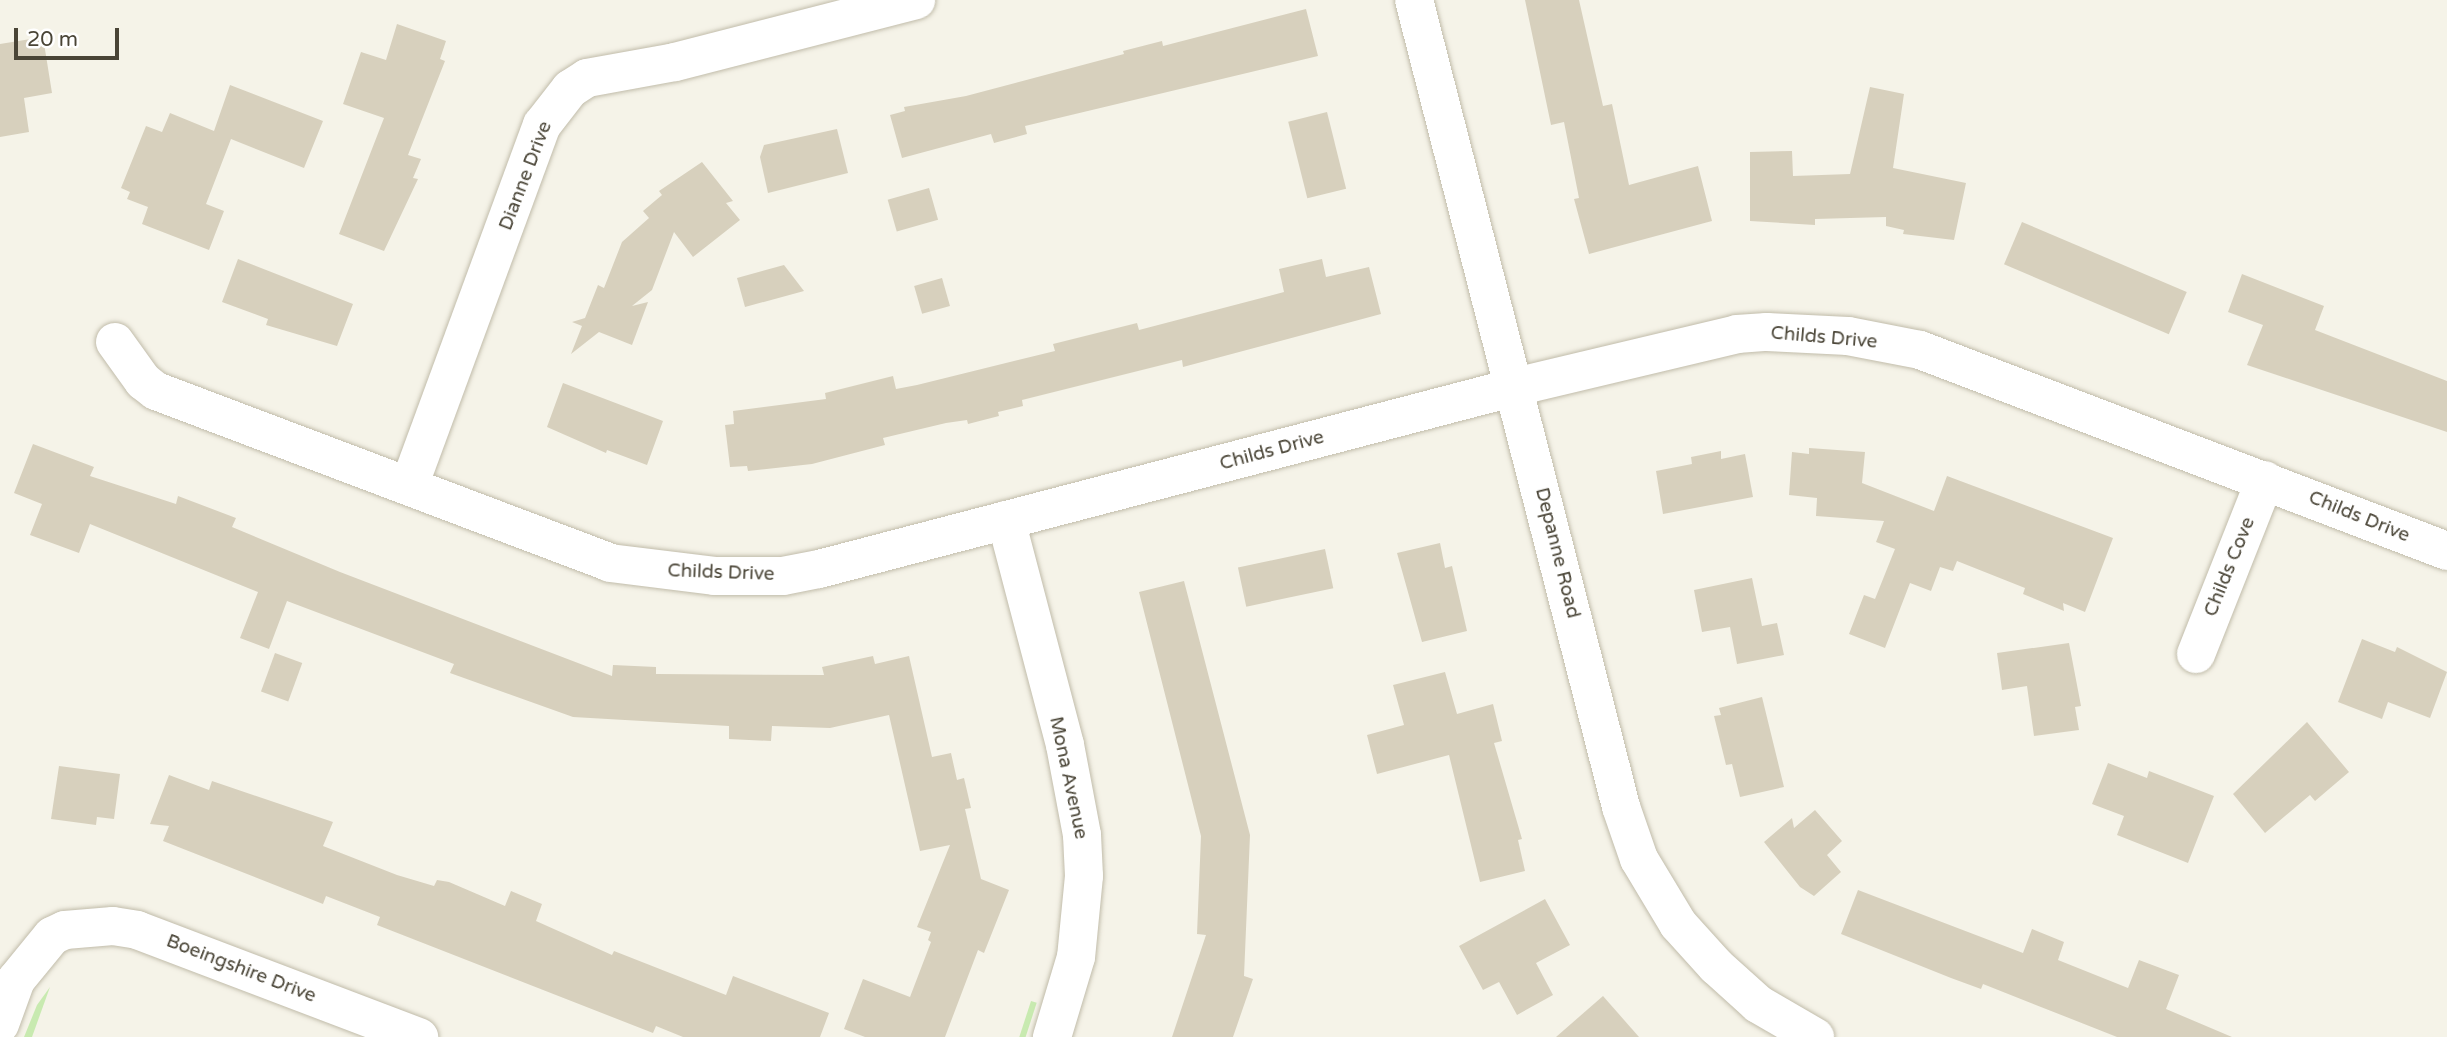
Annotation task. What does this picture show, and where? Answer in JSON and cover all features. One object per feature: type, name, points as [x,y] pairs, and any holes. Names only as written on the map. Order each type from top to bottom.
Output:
[{"type":"street","name":"Dianne Drive","points":[[409,486],[542,125],[570,89],[587,78],[675,62],[916,0]]},
{"type":"street","name":"Depanne Road","points":[[1414,0],[1621,807],[1639,859],[1678,924],[1716,966],[1758,1004],[1815,1037]]},
{"type":"street","name":"Childs Drive","points":[[115,342],[143,381],[156,391],[610,563],[714,576],[783,576],[1515,387],[1737,334],[1848,336],[1920,350],[2447,551]]},
{"type":"street","name":"Childs Cove","points":[[2196,654],[2265,480]]},
{"type":"street","name":"Mona Avenue","points":[[1006,520],[1065,745],[1082,835],[1084,876],[1076,957],[1052,1037]]},
{"type":"street","name":"Boeingshire Drive","points":[[0,1024],[16,980],[32,956],[59,932],[114,926],[137,930],[419,1037]]},
{"type":"green space","points":[[50,987],[32,1037],[24,1037],[37,1005]]},
{"type":"green space","points":[[1031,1001],[1037,1003],[1026,1037],[1019,1037]]},
{"type":"building","points":[[1525,0],[1579,0],[1603,106],[1612,104],[1629,185],[1698,166],[1712,221],[1589,254],[1574,199],[1579,198],[1564,122],[1551,125]]},
{"type":"building","points":[[1306,9],[1318,56],[1025,126],[1027,134],[994,143],[991,134],[902,158],[890,115],[905,111],[904,107],[966,96],[1124,54],[1123,51],[1162,41],[1163,46]]},
{"type":"building","points":[[397,24],[446,41],[440,59],[445,61],[408,155],[421,159],[413,178],[418,179],[384,251],[339,234],[384,118],[343,104],[361,52],[386,60]]},
{"type":"building","points":[[43,37],[52,93],[24,98],[29,132],[0,137],[0,44]]},
{"type":"building","points":[[230,85],[323,121],[304,168],[231,139],[206,204],[224,211],[209,250],[142,224],[148,207],[127,199],[130,192],[121,188],[146,126],[162,132],[170,113],[214,131]]},
{"type":"building","points":[[1870,87],[1904,94],[1893,168],[1966,183],[1954,240],[1903,234],[1904,230],[1886,226],[1886,217],[1815,219],[1815,225],[1750,221],[1750,152],[1792,151],[1793,176],[1850,174]]},
{"type":"building","points":[[1327,112],[1346,189],[1307,198],[1288,122]]},
{"type":"building","points":[[837,129],[848,173],[768,193],[760,157],[764,145]]},
{"type":"building","points":[[702,162],[733,201],[726,203],[740,220],[693,257],[674,232],[652,290],[632,306],[648,302],[632,345],[599,332],[571,354],[582,326],[572,322],[585,318],[598,285],[604,288],[622,242],[649,218],[643,211],[662,195],[659,191]]},
{"type":"building","points":[[929,188],[938,220],[897,232],[888,200]]},
{"type":"building","points":[[2022,222],[2187,292],[2169,334],[2004,264]]},
{"type":"building","points":[[238,259],[353,304],[337,346],[266,325],[268,319],[222,302]]},
{"type":"building","points":[[1322,259],[1326,277],[1369,267],[1381,314],[1183,367],[1182,360],[1022,400],[1023,406],[998,412],[999,416],[968,424],[967,420],[946,423],[883,438],[885,445],[812,464],[748,471],[747,466],[730,467],[725,425],[734,424],[733,411],[826,399],[825,393],[893,376],[896,389],[917,385],[1055,351],[1053,344],[1137,323],[1139,330],[1284,292],[1279,269]]},
{"type":"building","points":[[784,265],[804,291],[745,307],[737,278]]},
{"type":"building","points":[[2242,274],[2324,306],[2315,330],[2447,381],[2447,432],[2247,365],[2263,325],[2228,312]]},
{"type":"building","points":[[942,278],[950,306],[922,314],[914,286]]},
{"type":"building","points":[[563,383],[663,421],[647,465],[607,450],[606,453],[547,427]]},
{"type":"building","points":[[33,444],[94,467],[90,476],[176,504],[178,496],[236,518],[232,527],[340,572],[612,676],[613,665],[656,667],[656,674],[824,675],[822,667],[873,656],[875,664],[909,656],[932,757],[951,753],[957,780],[964,778],[971,808],[965,809],[981,879],[1009,890],[984,953],[978,950],[945,1037],[865,1037],[844,1029],[863,979],[910,997],[931,942],[928,940],[931,932],[917,927],[950,845],[920,851],[889,715],[830,728],[772,726],[771,741],[729,739],[729,726],[573,717],[450,673],[454,664],[287,601],[269,649],[240,638],[258,592],[90,524],[79,553],[30,535],[42,504],[14,493]]},
{"type":"building","points":[[1809,448],[1865,452],[1862,483],[1934,511],[1947,476],[2113,538],[2085,612],[2063,603],[2064,611],[2023,594],[2025,588],[1957,561],[1953,571],[1940,567],[1931,591],[1910,583],[1885,648],[1849,634],[1864,595],[1875,599],[1895,549],[1876,542],[1884,521],[1816,516],[1817,498],[1789,495],[1792,452],[1809,454]]},
{"type":"building","points":[[1721,451],[1721,459],[1745,454],[1753,497],[1663,514],[1656,471],[1692,464],[1691,457]]},
{"type":"building","points":[[1440,543],[1445,568],[1452,566],[1467,631],[1422,642],[1397,553]]},
{"type":"building","points":[[1325,549],[1333,588],[1246,607],[1238,568]]},
{"type":"building","points":[[1752,578],[1762,626],[1777,623],[1784,655],[1737,664],[1730,627],[1702,632],[1694,590]]},
{"type":"building","points":[[1184,581],[1250,835],[1244,976],[1253,979],[1233,1037],[1172,1037],[1206,935],[1197,934],[1201,836],[1139,592]]},
{"type":"building","points":[[2362,639],[2395,652],[2397,647],[2447,672],[2430,718],[2388,702],[2382,719],[2338,702]]},
{"type":"building","points":[[2069,643],[2081,706],[2075,707],[2079,730],[2034,736],[2027,686],[2002,690],[1997,653]]},
{"type":"building","points":[[275,653],[302,663],[288,701],[261,692]]},
{"type":"building","points":[[1445,672],[1457,714],[1493,704],[1502,741],[1494,743],[1522,839],[1518,840],[1525,871],[1480,882],[1449,755],[1377,774],[1367,735],[1404,725],[1393,685]]},
{"type":"building","points":[[1762,697],[1784,787],[1740,797],[1732,764],[1726,765],[1714,716],[1721,715],[1719,708]]},
{"type":"building","points":[[2307,722],[2349,772],[2315,801],[2310,795],[2265,833],[2233,794]]},
{"type":"building","points":[[2108,763],[2147,778],[2149,771],[2214,796],[2188,863],[2117,835],[2124,816],[2092,804]]},
{"type":"building","points":[[59,766],[120,774],[114,819],[97,817],[96,825],[51,819]]},
{"type":"building","points":[[169,775],[209,790],[212,781],[333,822],[323,846],[397,875],[434,886],[437,880],[449,882],[505,906],[511,891],[542,904],[536,921],[612,955],[614,951],[726,995],[733,976],[829,1013],[820,1037],[683,1037],[656,1026],[653,1033],[377,925],[380,917],[326,896],[323,904],[163,841],[169,826],[150,824]]},
{"type":"building","points":[[1815,810],[1842,841],[1827,855],[1841,872],[1814,896],[1800,887],[1764,842],[1792,818],[1794,828]]},
{"type":"building","points":[[1858,890],[2023,953],[2032,929],[2064,942],[2058,960],[2128,988],[2139,960],[2179,975],[2166,1009],[2232,1037],[2117,1037],[1983,984],[1981,989],[1951,978],[1841,934]]},
{"type":"building","points":[[1545,899],[1570,945],[1536,963],[1553,995],[1517,1015],[1499,982],[1483,990],[1459,946]]},
{"type":"building","points":[[1603,996],[1639,1037],[1556,1037]]}]
